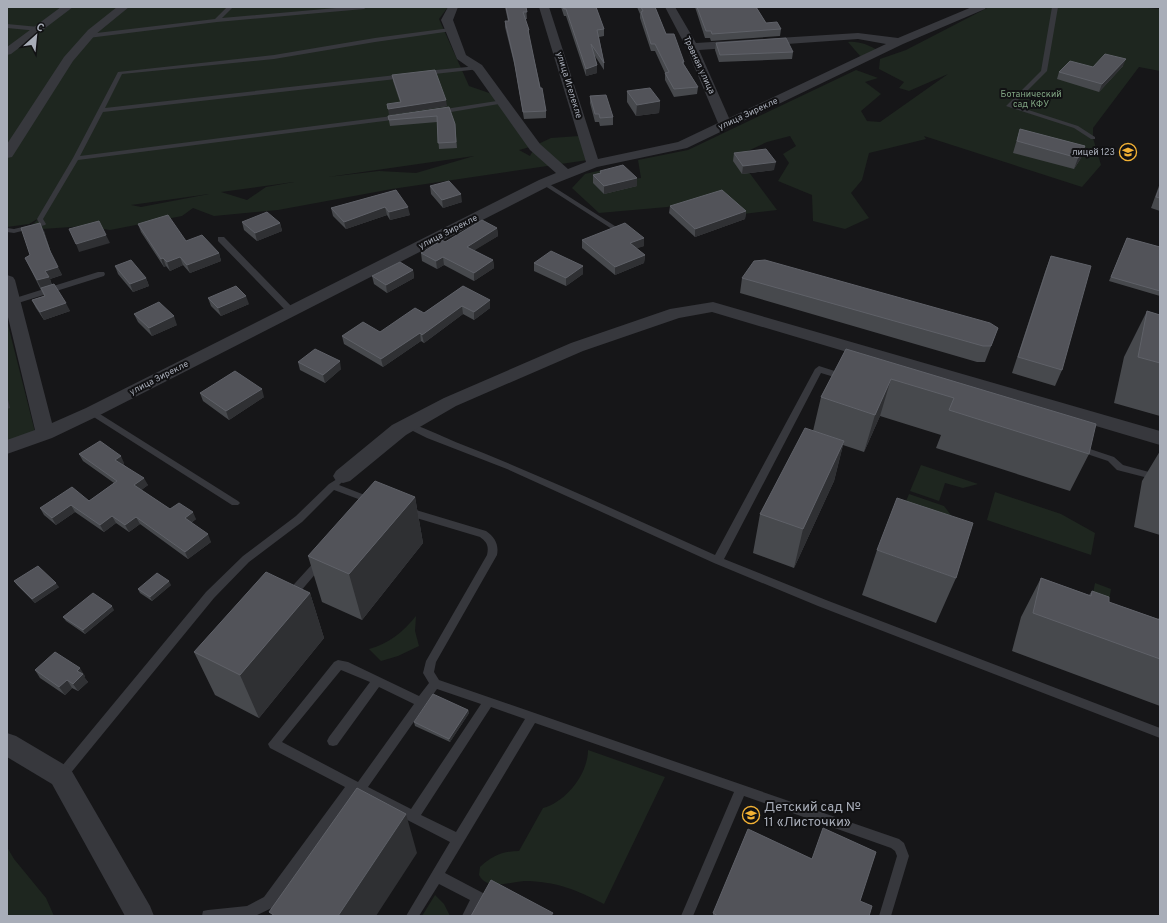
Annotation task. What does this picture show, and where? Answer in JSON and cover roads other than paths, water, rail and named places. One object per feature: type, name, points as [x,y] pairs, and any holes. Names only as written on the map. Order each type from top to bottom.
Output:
[{"type":"street","points":[[7,52],[68,7]]},
{"type":"street","points":[[7,154],[68,59],[88,36],[124,7]]},
{"type":"street","points":[[453,7],[447,20],[461,57],[478,68],[535,147],[566,174]]},
{"type":"street","name":"улица Игелекле","points":[[544,7],[593,164]]},
{"type":"street","name":"Травная улица","points":[[670,7],[692,47],[725,124]]},
{"type":"street","name":"улица Зирекле","points":[[7,447],[45,433],[92,412],[544,183],[593,164],[682,145],[899,42],[981,7]]},
{"type":"street","points":[[692,47],[858,36],[899,42]]},
{"type":"street","points":[[7,280],[45,433]]},
{"type":"street","points":[[338,481],[399,430],[450,402],[577,347],[676,313],[713,307],[1160,438]]},
{"type":"street","points":[[7,744],[61,776],[140,916]]},
{"type":"lane","points":[[217,20],[230,7]]},
{"type":"lane","points":[[88,36],[217,20],[364,7]]},
{"type":"lane","points":[[1055,7],[1044,71],[1009,106],[1076,127],[1093,138]]},
{"type":"lane","points":[[7,26],[40,28]]},
{"type":"lane","points":[[7,230],[43,224],[40,219],[76,158],[120,73],[274,57],[375,40],[450,30]]},
{"type":"lane","points":[[101,110],[478,68]]},
{"type":"lane","points":[[430,113],[503,102]]},
{"type":"lane","points":[[76,158],[307,130],[407,116]]},
{"type":"lane","points":[[544,183],[614,228]]},
{"type":"lane","points":[[221,239],[291,311]]},
{"type":"lane","points":[[12,302],[101,274]]},
{"type":"lane","points":[[717,560],[723,552],[819,369],[850,378]]},
{"type":"lane","points":[[92,412],[235,503]]},
{"type":"lane","points":[[408,425],[430,436],[510,467],[717,560],[822,603],[1160,733]]},
{"type":"lane","points":[[1067,445],[1112,459],[1120,468],[1160,478]]},
{"type":"lane","points":[[61,776],[215,590],[246,559],[299,519],[338,481],[378,502],[364,511]]},
{"type":"lane","points":[[397,508],[482,534],[490,540],[494,546],[492,555],[431,661],[428,673],[431,680],[435,683],[488,702],[895,843],[900,847],[903,856],[885,916]]},
{"type":"lane","points":[[282,604],[328,552]]},
{"type":"lane","points":[[421,702],[344,665],[338,665],[274,744],[458,840]]},
{"type":"lane","points":[[333,741],[377,681]]},
{"type":"lane","points":[[208,916],[248,912],[269,902],[357,788],[435,683]]},
{"type":"lane","points":[[413,817],[488,702]]},
{"type":"lane","points":[[412,916],[533,717]]},
{"type":"lane","points":[[687,916],[741,789]]},
{"type":"lane","points":[[437,876],[512,916]]},
{"type":"lane","points":[[468,916],[478,898]]},
{"type":"place","name":"лицей 123","points":[[1128,152]]},
{"type":"place","name":"Детский сад № 11 «Листочки»","points":[[751,815]]},
{"type":"park label","name":"Ботанический сад КФУ","points":[[1031,100]]}]
